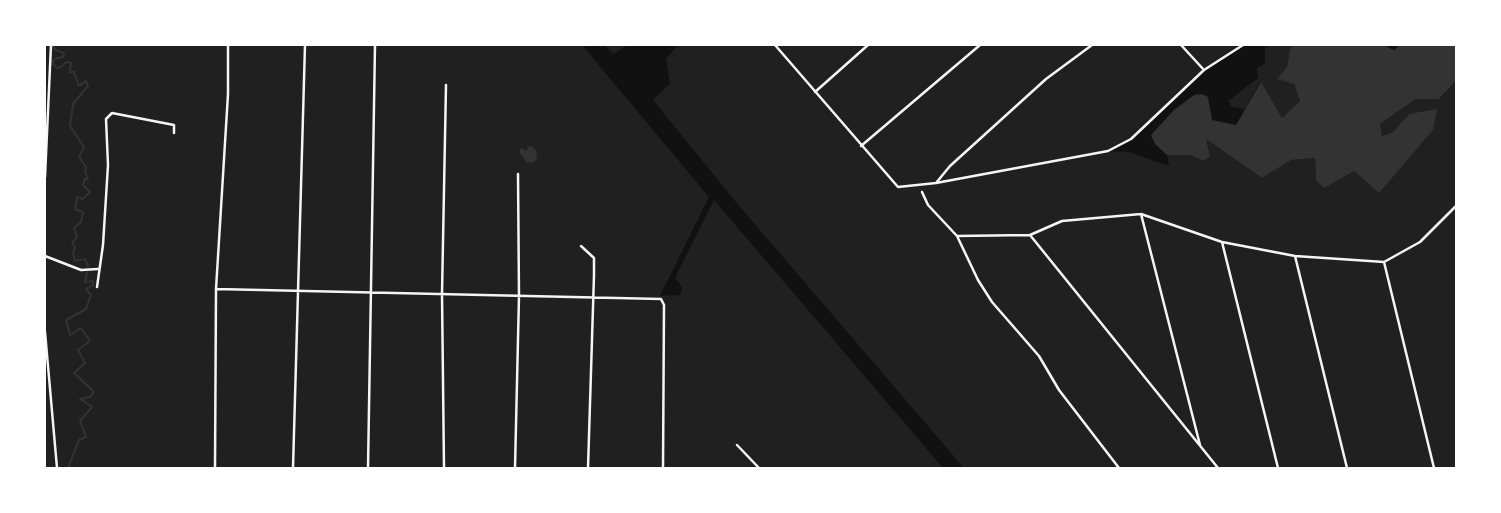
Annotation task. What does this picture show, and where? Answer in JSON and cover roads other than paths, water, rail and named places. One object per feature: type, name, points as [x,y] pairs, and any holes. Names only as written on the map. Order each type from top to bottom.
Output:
[{"type":"street","points":[[45,177],[51,45]]},
{"type":"street","points":[[215,468],[216,289],[228,94],[228,45]]},
{"type":"street","points":[[293,468],[305,45]]},
{"type":"street","points":[[368,468],[375,45]]},
{"type":"street","points":[[775,45],[898,187],[936,183],[1108,151],[1131,139],[1204,70],[1243,45]]},
{"type":"street","points":[[815,92],[868,45]]},
{"type":"street","points":[[861,146],[980,45]]},
{"type":"street","points":[[936,183],[950,166],[1038,86],[1092,45]]},
{"type":"street","points":[[1181,45],[1204,70]]},
{"type":"street","points":[[444,468],[442,294],[446,85]]},
{"type":"street","points":[[97,287],[103,245],[108,165],[106,118],[112,113],[174,125],[174,134]]},
{"type":"street","points":[[516,468],[519,296],[518,174]]},
{"type":"street","points":[[922,192],[928,205],[957,236],[978,280],[992,302],[1040,356],[1059,390],[1119,468]]},
{"type":"street","points":[[957,236],[1030,235],[1062,221],[1141,214],[1222,242],[1295,256],[1384,262],[1420,242],[1456,206]]},
{"type":"street","points":[[1141,214],[1200,446]]},
{"type":"street","points":[[1030,235],[1218,468]]},
{"type":"street","points":[[1222,242],[1278,468]]},
{"type":"street","points":[[581,246],[594,258],[588,468]]},
{"type":"street","points":[[45,256],[81,270],[99,269]]},
{"type":"street","points":[[1295,256],[1347,468]]},
{"type":"street","points":[[1384,262],[1434,468]]},
{"type":"street","points":[[216,289],[297,290],[370,294],[594,296],[661,299],[664,305],[663,468]]},
{"type":"street","points":[[45,332],[57,468]]},
{"type":"street","points":[[737,445],[759,468]]},
{"type":"waterway","points":[[53,45],[55,50],[64,53],[63,57],[57,58],[53,61],[53,64],[57,68],[66,62],[71,63],[70,72],[74,72],[79,86],[86,81],[88,86],[73,104],[70,126],[84,147],[79,157],[86,167],[85,172],[88,179],[85,179],[83,185],[90,192],[83,199],[77,197],[75,209],[83,212],[81,222],[74,228],[77,237],[72,243],[75,247],[73,253],[75,261],[85,259],[88,266]]},
{"type":"waterway","points":[[68,468],[79,440],[86,437],[80,421],[92,407],[80,399],[90,397],[94,392],[74,373],[85,363],[78,350],[90,341],[81,328],[70,335],[66,320],[86,309],[91,295],[86,289],[93,285],[93,281],[85,282],[87,272]]}]
